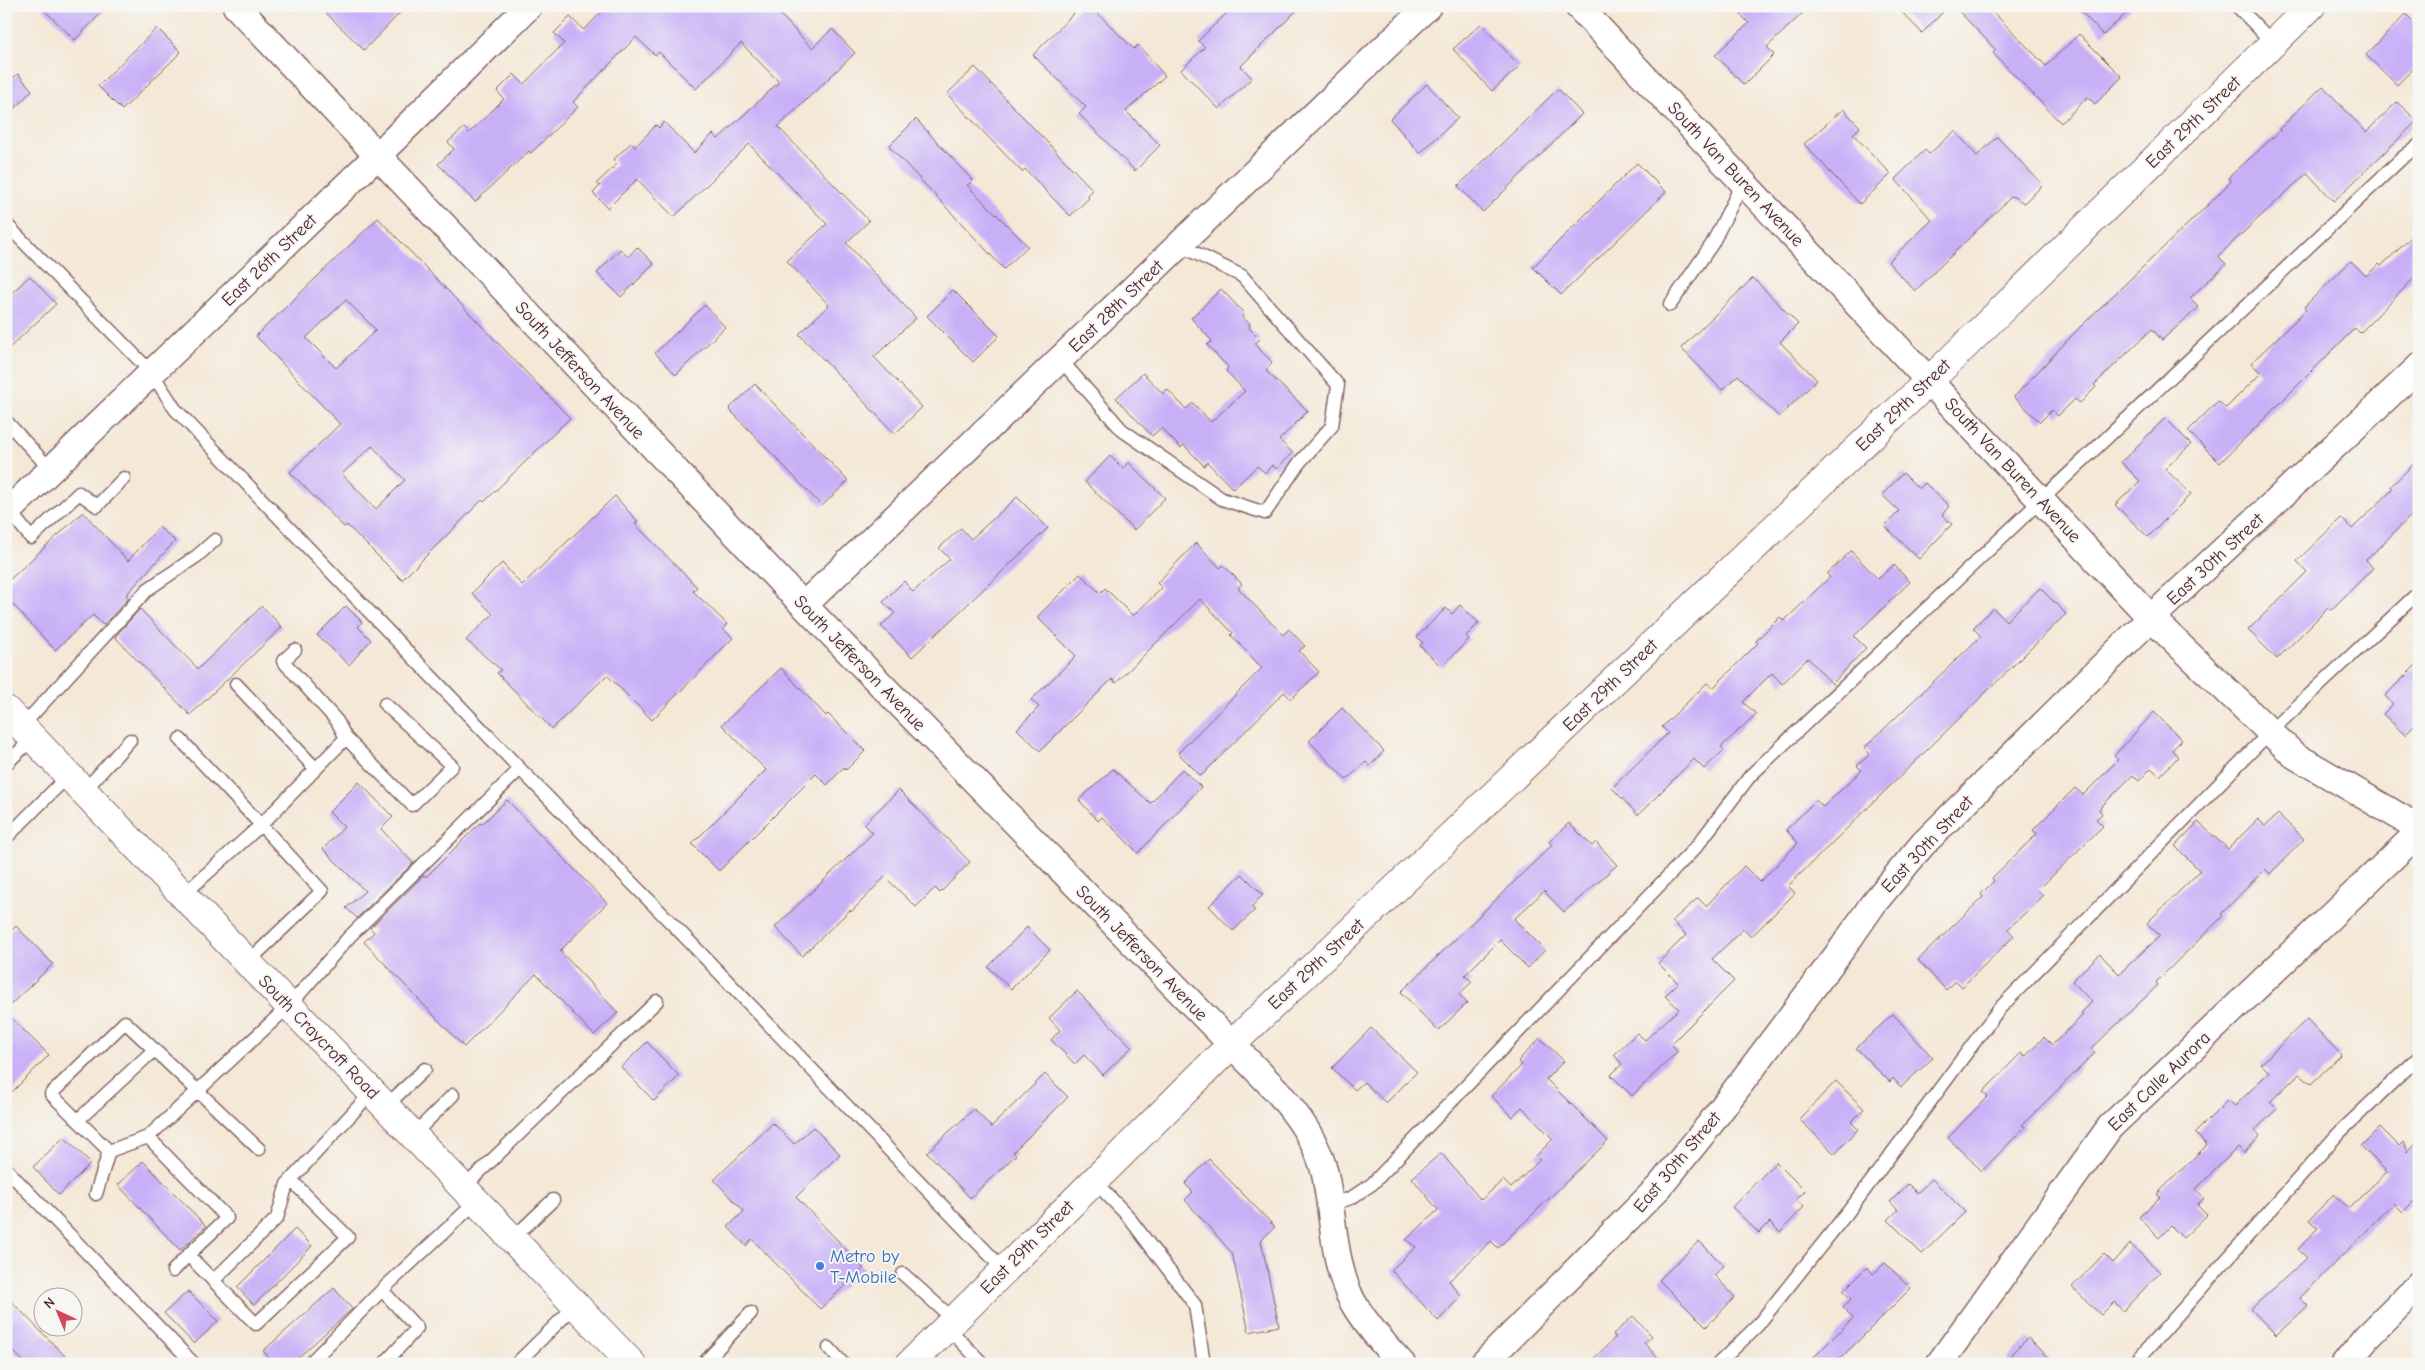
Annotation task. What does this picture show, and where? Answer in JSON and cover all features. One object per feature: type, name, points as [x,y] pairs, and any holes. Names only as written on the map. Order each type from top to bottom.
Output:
[{"type":"street","name":"South Jefferson Avenue","points":[[236,6],[804,605],[1278,1092],[1312,1139],[1325,1173],[1335,1244],[1349,1295],[1385,1346],[1402,1364]]},
{"type":"street","name":"East 26th Street","points":[[8,511],[377,156],[529,6]]},
{"type":"street","name":"East 28th Street","points":[[804,605],[1428,6]]},
{"type":"street","name":"South Van Buren Avenue","points":[[1578,6],[2151,618],[2294,755],[2419,828]]},
{"type":"street","name":"East 29th Street","points":[[910,1364],[1231,1045],[1930,380],[2311,6]]},
{"type":"street","name":"East 30th Street","points":[[1483,1364],[1660,1186],[1719,1113],[1844,946],[1873,904],[1923,844],[2151,618],[2419,366]]},
{"type":"street","name":"South Craycroft Road","points":[[20,725],[632,1364]]},
{"type":"street","name":"East Calle Aurora","points":[[1939,1364],[2110,1126],[2419,832]]},
{"type":"street","points":[[2345,1364],[2366,1337],[2419,1285]]},
{"type":"lane","points":[[2237,6],[2273,43]]},
{"type":"lane","points":[[1330,1205],[1351,1198],[1372,1184],[1697,846],[1750,776],[2401,159],[2419,145]]},
{"type":"lane","points":[[1670,305],[1712,244],[1743,182]]},
{"type":"lane","points":[[6,224],[152,373],[175,409],[1004,1270]]},
{"type":"lane","points":[[1060,359],[1122,430],[1222,499],[1264,513],[1299,463],[1332,426],[1338,386],[1242,276],[1179,245]]},
{"type":"lane","points":[[6,421],[51,470]]},
{"type":"lane","points":[[8,511],[31,538],[79,493],[97,506],[124,478]]},
{"type":"lane","points":[[6,764],[20,725],[148,589],[197,556],[215,540]]},
{"type":"lane","points":[[1718,1364],[1757,1326],[1855,1203],[1999,1009],[2270,733],[2419,592]]},
{"type":"lane","points":[[295,650],[283,661],[336,721],[346,738],[412,805],[452,766],[385,704]]},
{"type":"lane","points":[[236,684],[316,769]]},
{"type":"lane","points":[[180,738],[322,891],[248,962]]},
{"type":"lane","points":[[183,895],[261,825],[346,738]]},
{"type":"lane","points":[[6,838],[130,740]]},
{"type":"lane","points":[[109,1150],[148,1137],[289,1006],[349,936],[520,769]]},
{"type":"lane","points":[[309,1364],[657,1001]]},
{"type":"lane","points":[[109,1150],[51,1094],[125,1022],[260,1149]]},
{"type":"lane","points":[[78,1120],[154,1050]]},
{"type":"lane","points":[[2134,1364],[2340,1134],[2419,1057]]},
{"type":"lane","points":[[213,1281],[277,1218],[287,1184],[290,1180],[379,1099],[425,1069]]},
{"type":"lane","points":[[413,1135],[453,1095]]},
{"type":"lane","points":[[148,1137],[227,1218],[173,1271]]},
{"type":"lane","points":[[96,1194],[109,1150]]},
{"type":"lane","points":[[6,1169],[194,1364]]},
{"type":"lane","points":[[188,1255],[256,1324],[348,1237],[290,1180]]},
{"type":"lane","points":[[1094,1181],[1127,1215],[1195,1304],[1204,1364]]},
{"type":"lane","points":[[512,1239],[553,1200]]},
{"type":"lane","points":[[903,1274],[950,1323],[983,1364]]},
{"type":"lane","points":[[382,1290],[417,1328],[384,1364]]},
{"type":"lane","points":[[516,1364],[576,1305]]},
{"type":"lane","points":[[702,1364],[751,1313]]},
{"type":"lane","points":[[829,1348],[843,1364]]},
{"type":"building","points":[[40,6],[108,6],[75,40]]},
{"type":"building","points":[[319,6],[407,6],[364,50]]},
{"type":"building","points":[[607,6],[772,6],[812,48],[832,29],[855,53],[778,127],[869,221],[846,243],[916,318],[874,357],[922,407],[895,434],[799,334],[829,305],[787,261],[827,224],[749,144],[674,217],[637,179],[608,208],[593,193],[600,186],[597,183],[617,164],[613,160],[631,143],[635,147],[656,125],[659,128],[664,122],[694,153],[713,134],[718,139],[779,82],[741,43],[696,89],[659,52],[655,55],[636,37],[573,102],[578,107],[531,153],[529,151],[475,202],[438,164],[454,149],[448,142],[464,128],[469,133],[504,99],[497,91],[514,74],[524,84],[564,43],[554,33],[570,17],[584,30]]},
{"type":"building","points":[[1081,6],[1090,6],[1134,49],[1138,45],[1165,76],[1126,111],[1160,145],[1135,171],[1079,114],[1086,107],[1033,55]]},
{"type":"building","points":[[1234,6],[1301,6],[1241,66],[1252,78],[1219,109],[1181,70],[1205,47],[1198,41]]},
{"type":"building","points":[[1732,6],[1810,6],[1767,47],[1774,55],[1744,85],[1715,55],[1749,23]]},
{"type":"building","points":[[1896,6],[1949,6],[1922,33]]},
{"type":"building","points":[[1954,6],[1987,6],[2046,66],[2079,34],[2122,77],[2095,104],[2088,97],[2061,123],[1993,53],[1996,50]]},
{"type":"building","points":[[2076,6],[2134,6],[2103,35]]},
{"type":"building","points":[[2406,14],[2419,27],[2419,63],[2397,85],[2366,55]]},
{"type":"building","points":[[1481,24],[1520,66],[1492,91],[1453,49]]},
{"type":"building","points":[[157,28],[181,52],[122,110],[98,86]]},
{"type":"building","points":[[975,67],[1093,190],[1087,196],[1089,198],[1070,216],[1025,169],[1022,172],[947,94]]},
{"type":"building","points":[[18,74],[32,90],[6,118],[6,83]]},
{"type":"building","points":[[1427,84],[1458,118],[1420,153],[1390,119]]},
{"type":"building","points":[[2323,86],[2366,132],[2397,102],[2417,121],[2334,201],[2307,173],[2218,256],[2226,264],[2190,298],[2199,307],[2162,340],[2152,329],[2094,385],[2096,387],[2080,403],[2075,399],[2058,416],[2052,410],[2040,422],[2014,397],[2078,329],[2212,201],[2231,181],[2228,178],[2280,131],[2279,129]]},
{"type":"building","points":[[1558,89],[1582,114],[1483,212],[1458,186]]},
{"type":"building","points":[[1843,109],[1860,127],[1853,134],[1891,174],[1860,204],[1804,144]]},
{"type":"building","points":[[916,119],[973,181],[967,185],[1028,246],[1004,269],[889,146]]},
{"type":"building","points":[[1955,131],[1977,156],[1997,137],[2043,185],[2024,203],[2012,196],[1915,291],[1888,262],[1932,220],[1895,179],[1925,150],[1929,154]]},
{"type":"building","points":[[1637,163],[1666,192],[1561,295],[1533,267]]},
{"type":"building","points":[[378,218],[570,418],[484,502],[482,500],[402,580],[347,525],[344,527],[290,472],[340,424],[256,336]],"holes":[[[346,300],[376,330],[336,368],[306,338]],[[372,446],[405,480],[376,509],[342,474]]]},
{"type":"building","points":[[2419,230],[2419,273],[2360,333],[2355,328],[2220,463],[2188,431],[2218,401],[2226,408],[2261,373],[2251,363],[2306,310],[2304,307],[2351,261],[2366,276],[2379,264],[2381,266]]},
{"type":"building","points":[[637,247],[654,264],[621,297],[597,273],[620,249],[628,257]]},
{"type":"building","points":[[30,276],[56,304],[6,351],[6,298]]},
{"type":"building","points":[[1753,278],[1798,324],[1780,342],[1817,380],[1779,417],[1738,375],[1722,390],[1681,348]]},
{"type":"building","points":[[1221,289],[1244,313],[1242,317],[1250,324],[1249,328],[1260,339],[1254,344],[1272,362],[1266,371],[1308,411],[1279,440],[1293,453],[1276,469],[1272,465],[1265,473],[1257,466],[1233,489],[1207,462],[1204,466],[1184,445],[1181,448],[1161,428],[1152,436],[1116,398],[1143,373],[1163,394],[1167,389],[1186,409],[1193,403],[1211,422],[1245,391],[1226,371],[1228,367],[1207,345],[1212,341],[1191,318]]},
{"type":"building","points":[[953,290],[999,336],[973,362],[927,316]]},
{"type":"building","points":[[705,305],[725,327],[676,375],[655,353]]},
{"type":"building","points":[[755,384],[848,481],[822,506],[729,409]]},
{"type":"building","points":[[2165,418],[2191,444],[2165,469],[2191,494],[2148,537],[2115,505],[2140,481],[2121,462]]},
{"type":"building","points":[[1110,456],[1123,469],[1129,463],[1165,498],[1134,530],[1085,482]]},
{"type":"building","points":[[2419,459],[2419,508],[2366,560],[2373,568],[2331,610],[2328,608],[2277,659],[2248,630],[2307,572],[2297,561],[2341,518],[2352,529],[2393,489],[2391,486]]},
{"type":"building","points":[[1903,473],[1919,489],[1925,483],[1949,506],[1942,515],[1952,524],[1919,559],[1885,526],[1899,511],[1882,495]]},
{"type":"building","points":[[615,496],[638,522],[635,524],[697,587],[693,591],[727,624],[723,629],[733,638],[652,720],[607,675],[552,729],[497,673],[501,670],[466,640],[493,614],[472,593],[502,563],[522,585]]},
{"type":"building","points":[[1017,497],[1048,528],[912,657],[881,626],[895,613],[883,602],[904,581],[913,592],[950,559],[939,548],[961,528],[971,539]]},
{"type":"building","points":[[83,512],[128,561],[159,527],[175,541],[126,595],[129,598],[103,625],[93,615],[55,650],[6,597],[6,583]]},
{"type":"building","points":[[1196,543],[1220,568],[1223,565],[1242,584],[1238,588],[1283,635],[1289,629],[1305,646],[1299,651],[1319,672],[1291,699],[1284,692],[1201,776],[1178,753],[1262,668],[1231,635],[1233,633],[1200,599],[1116,683],[1112,679],[1040,751],[1017,729],[1039,707],[1031,700],[1076,656],[1037,617],[1080,574],[1100,593],[1105,588],[1133,616],[1162,588],[1157,583]]},
{"type":"building","points":[[1851,551],[1878,579],[1894,565],[1910,582],[1854,636],[1866,648],[1832,684],[1808,658],[1782,684],[1772,673],[1743,702],[1756,714],[1721,747],[1724,750],[1704,769],[1694,759],[1638,815],[1612,788],[1668,733],[1662,727],[1707,683],[1713,688],[1758,643],[1756,641],[1780,617],[1784,621],[1830,577],[1827,574]]},
{"type":"building","points":[[2040,588],[2066,614],[1788,886],[1795,893],[1751,937],[1743,929],[1712,959],[1734,981],[1671,1044],[1678,1051],[1632,1096],[1611,1075],[1622,1064],[1614,1055],[1637,1033],[1645,1040],[1679,1009],[1665,996],[1678,983],[1658,963],[1686,935],[1672,921],[1698,898],[1706,906],[1744,866],[1760,882],[1798,843],[1786,830],[1816,800],[1823,807],[1862,770],[1857,766],[1870,754],[1864,748],[1981,636],[1973,628],[1993,608],[2006,621]]},
{"type":"building","points":[[1460,605],[1479,623],[1466,636],[1469,639],[1442,667],[1420,646],[1423,643],[1417,637],[1446,608],[1452,614]]},
{"type":"building","points":[[262,606],[282,627],[190,715],[115,637],[140,609],[198,669]]},
{"type":"building","points":[[346,606],[362,622],[358,627],[371,640],[349,665],[317,635]]},
{"type":"building","points":[[2419,662],[2419,721],[2405,735],[2383,714],[2393,704],[2385,696]]},
{"type":"building","points":[[781,668],[826,716],[828,714],[865,751],[846,770],[844,767],[827,785],[816,774],[719,871],[692,844],[766,770],[722,725]]},
{"type":"building","points":[[1342,708],[1384,751],[1370,766],[1366,762],[1346,780],[1309,741]]},
{"type":"building","points":[[2154,712],[2182,740],[2172,750],[2178,757],[2160,776],[2151,768],[2139,781],[2133,775],[2099,809],[2102,814],[2096,819],[2103,826],[2038,890],[2043,896],[2008,929],[2014,936],[1962,987],[1956,981],[1946,990],[1918,960],[1983,897],[1981,894],[1994,881],[1992,878],[2037,834],[2033,830],[2075,788],[2083,795],[2118,760],[2114,756]]},
{"type":"building","points":[[1113,769],[1151,803],[1182,769],[1201,787],[1138,853],[1102,817],[1098,821],[1079,800]]},
{"type":"building","points":[[359,782],[393,817],[381,829],[413,863],[357,918],[346,908],[365,891],[323,849],[344,827],[329,812]]},
{"type":"building","points":[[899,790],[970,862],[940,893],[935,888],[916,907],[885,877],[851,912],[850,910],[802,956],[775,927],[873,833],[864,824]]},
{"type":"building","points":[[507,800],[607,903],[560,951],[618,1013],[594,1035],[536,974],[464,1047],[364,942],[374,932],[370,928],[424,875],[426,877],[480,823],[482,824]]},
{"type":"building","points":[[2278,814],[2304,839],[2270,874],[2265,869],[2221,914],[2223,916],[2156,982],[2158,985],[2091,1049],[2095,1053],[2022,1125],[2025,1127],[1982,1171],[1948,1138],[1988,1096],[1983,1092],[2021,1053],[2025,1057],[2044,1037],[2052,1045],[2083,1015],[2081,1013],[2092,1002],[2072,981],[2100,954],[2119,974],[2160,936],[2147,923],[2200,871],[2175,846],[2198,822],[2228,849],[2258,819],[2265,826]]},
{"type":"building","points":[[1569,823],[1592,846],[1596,842],[1617,865],[1564,912],[1544,891],[1514,919],[1545,950],[1528,968],[1500,940],[1465,975],[1472,982],[1459,994],[1467,1003],[1438,1031],[1401,992],[1552,845],[1549,842]]},
{"type":"building","points":[[1242,874],[1263,895],[1251,907],[1255,910],[1233,931],[1209,906]]},
{"type":"building","points":[[16,926],[53,964],[6,1009],[6,936]]},
{"type":"building","points":[[1027,927],[1050,950],[1011,989],[988,967]]},
{"type":"building","points":[[1077,991],[1132,1047],[1103,1075],[1084,1055],[1075,1064],[1051,1040],[1060,1030],[1049,1018]]},
{"type":"building","points":[[6,1013],[49,1055],[6,1098]]},
{"type":"building","points":[[1893,1014],[1933,1058],[1901,1087],[1893,1078],[1890,1082],[1856,1048]]},
{"type":"building","points":[[2307,1019],[2341,1055],[2311,1084],[2299,1074],[2270,1102],[2277,1109],[2255,1130],[2260,1136],[2244,1153],[2238,1147],[2196,1189],[2204,1198],[2197,1205],[2207,1215],[2183,1238],[2171,1226],[2159,1238],[2139,1217],[2160,1197],[2157,1194],[2207,1145],[2195,1133],[2228,1100],[2235,1106],[2269,1072],[2261,1064]]},
{"type":"building","points":[[1371,1028],[1417,1072],[1386,1103],[1364,1082],[1355,1090],[1332,1068]]},
{"type":"building","points":[[1540,1038],[1564,1061],[1546,1079],[1608,1141],[1498,1248],[1491,1241],[1449,1281],[1461,1296],[1438,1321],[1391,1270],[1416,1247],[1406,1240],[1438,1210],[1412,1178],[1441,1153],[1481,1200],[1503,1180],[1511,1188],[1540,1160],[1536,1156],[1553,1139],[1522,1107],[1512,1117],[1491,1096],[1522,1065],[1518,1061]]},
{"type":"building","points":[[647,1042],[679,1076],[654,1101],[621,1067]]},
{"type":"building","points":[[1045,1074],[1068,1097],[1013,1152],[1016,1155],[970,1198],[927,1152],[974,1109],[991,1127]]},
{"type":"building","points":[[1836,1081],[1864,1109],[1851,1122],[1858,1129],[1835,1154],[1799,1119]]},
{"type":"building","points":[[773,1123],[794,1144],[813,1127],[840,1154],[796,1197],[864,1268],[820,1309],[752,1239],[746,1246],[728,1227],[744,1211],[714,1180]]},
{"type":"building","points":[[2380,1127],[2399,1146],[2403,1142],[2407,1152],[2419,1140],[2419,1196],[2403,1212],[2394,1203],[2300,1298],[2308,1306],[2276,1335],[2251,1309],[2307,1258],[2298,1249],[2318,1228],[2309,1220],[2334,1194],[2349,1208],[2387,1172],[2361,1146]]},
{"type":"building","points":[[64,1137],[91,1163],[59,1195],[33,1167]]},
{"type":"building","points":[[1209,1159],[1275,1227],[1261,1240],[1279,1326],[1249,1332],[1232,1253],[1185,1200],[1193,1192],[1185,1184]]},
{"type":"building","points":[[143,1161],[206,1226],[180,1250],[118,1185]]},
{"type":"building","points":[[1776,1162],[1805,1191],[1796,1200],[1804,1207],[1780,1232],[1770,1222],[1759,1233],[1732,1207]]},
{"type":"building","points":[[1932,1179],[1965,1212],[1922,1254],[1888,1220],[1898,1210],[1890,1202],[1908,1184],[1917,1193]]},
{"type":"building","points":[[295,1229],[312,1246],[254,1305],[237,1287]]},
{"type":"building","points":[[1699,1241],[1724,1266],[1714,1275],[1735,1297],[1706,1327],[1659,1280]]},
{"type":"building","points":[[2130,1244],[2160,1272],[2123,1311],[2114,1302],[2101,1315],[2072,1287],[2104,1254],[2113,1263]]},
{"type":"building","points":[[1885,1263],[1911,1288],[1835,1364],[1807,1364],[1853,1318],[1843,1308],[1851,1299],[1843,1291],[1867,1267],[1873,1274]]},
{"type":"building","points":[[334,1288],[352,1309],[291,1364],[275,1364],[263,1351]]},
{"type":"building","points":[[188,1291],[218,1321],[194,1344],[164,1313]]},
{"type":"building","points":[[6,1296],[32,1322],[32,1338],[47,1338],[73,1364],[26,1364],[6,1344]]},
{"type":"building","points":[[1633,1316],[1652,1336],[1644,1343],[1664,1364],[1588,1364],[1616,1337],[1613,1335]]},
{"type":"building","points":[[2028,1338],[2054,1364],[2002,1364]]},
{"type":"place","name":"Metro by T-Mobile","points":[[820,1266]]}]
